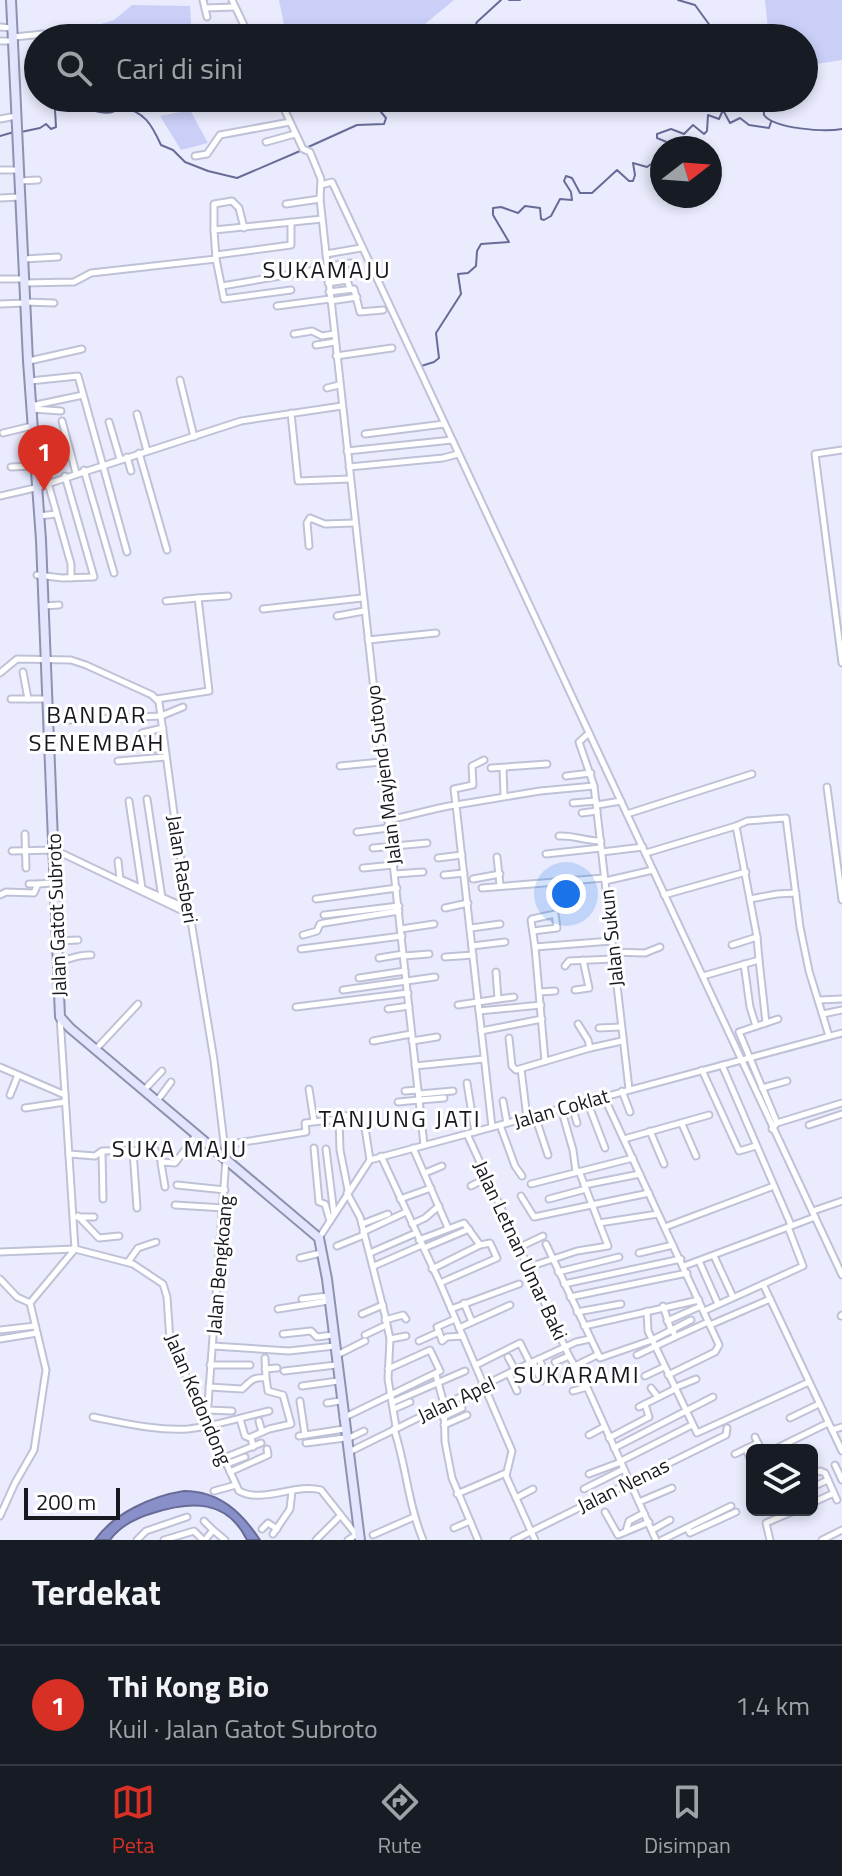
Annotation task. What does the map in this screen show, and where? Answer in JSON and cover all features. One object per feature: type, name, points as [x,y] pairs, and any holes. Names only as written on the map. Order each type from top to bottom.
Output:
[{"type":"main road","name":"Jalan Gatot Subroto","points":[[13,1],[60,1017],[69,1028],[319,1238]]},
{"type":"main road","points":[[36,486],[40,540]]},
{"type":"main road","points":[[39,575],[57,960]]},
{"type":"main road","points":[[319,1238],[336,1346],[358,1538]]},
{"type":"street","points":[[203,0],[207,17]]},
{"type":"street","points":[[205,8],[234,3],[244,24]]},
{"type":"street","points":[[0,27],[13,35]]},
{"type":"street","points":[[0,41],[13,35],[24,35]]},
{"type":"street","points":[[285,112],[321,185],[332,182],[842,1275]]},
{"type":"street","points":[[0,119],[16,116]]},
{"type":"street","points":[[195,156],[207,154],[220,135],[290,122]]},
{"type":"street","points":[[279,124],[282,136]]},
{"type":"street","points":[[266,142],[295,134]]},
{"type":"street","points":[[0,170],[19,170]]},
{"type":"street","points":[[20,181],[38,180]]},
{"type":"street","name":"Jalan Mayjend Sutoyo","points":[[321,185],[328,283],[424,1145]]},
{"type":"street","points":[[0,198],[20,197]]},
{"type":"street","points":[[286,204],[320,199]]},
{"type":"street","points":[[244,228],[239,208],[232,201],[214,204],[216,257],[226,299],[291,290]]},
{"type":"street","points":[[214,230],[322,219]]},
{"type":"street","points":[[0,279],[74,282],[91,273],[291,245],[291,222]]},
{"type":"street","points":[[326,254],[361,248]]},
{"type":"street","points":[[23,259],[58,257]]},
{"type":"street","points":[[222,286],[351,263]]},
{"type":"street","points":[[328,283],[347,280],[350,289]]},
{"type":"street","points":[[330,297],[355,289],[360,312],[383,310]]},
{"type":"street","points":[[277,306],[330,297],[357,297]]},
{"type":"street","points":[[0,304],[54,303]]},
{"type":"street","points":[[294,334],[312,331],[320,336],[334,334]]},
{"type":"street","points":[[316,345],[335,342]]},
{"type":"street","points":[[336,356],[392,348]]},
{"type":"street","points":[[28,361],[82,349]]},
{"type":"street","points":[[29,381],[77,375],[127,552]]},
{"type":"street","points":[[180,380],[194,437]]},
{"type":"street","points":[[327,388],[339,385]]},
{"type":"street","points":[[31,408],[83,395]]},
{"type":"street","points":[[0,496],[241,421],[342,406]]},
{"type":"street","points":[[31,408],[61,411]]},
{"type":"street","points":[[291,413],[298,481],[350,479]]},
{"type":"street","points":[[137,414],[147,451]]},
{"type":"street","points":[[62,421],[76,473]]},
{"type":"street","points":[[109,422],[120,459]]},
{"type":"street","points":[[365,434],[444,424]]},
{"type":"street","points":[[3,433],[32,426]]},
{"type":"street","points":[[347,451],[452,440]]},
{"type":"street","points":[[842,450],[815,454],[842,663]]},
{"type":"street","points":[[139,453],[167,550]]},
{"type":"street","points":[[349,467],[458,454]]},
{"type":"street","points":[[127,457],[131,471]]},
{"type":"street","points":[[11,467],[34,466]]},
{"type":"street","points":[[84,470],[114,573]]},
{"type":"street","points":[[39,575],[94,577],[65,476]]},
{"type":"street","points":[[48,483],[71,564],[71,578]]},
{"type":"street","points":[[39,516],[56,514]]},
{"type":"street","points":[[309,546],[307,523],[310,518],[325,524],[354,523]]},
{"type":"street","points":[[166,601],[228,596]]},
{"type":"street","points":[[0,673],[17,659],[71,660],[157,699],[209,691],[198,598]]},
{"type":"street","points":[[263,609],[362,598]]},
{"type":"street","points":[[43,606],[59,605]]},
{"type":"street","points":[[337,616],[364,611]]},
{"type":"street","points":[[368,640],[436,633]]},
{"type":"street","points":[[23,672],[28,699]]},
{"type":"street","points":[[11,699],[43,699]]},
{"type":"street","name":"Jalan Rasberi","points":[[157,699],[226,1159]]},
{"type":"street","points":[[48,721],[161,716],[183,707]]},
{"type":"street","points":[[142,733],[163,728]]},
{"type":"street","name":"Jalan Sukun","points":[[589,733],[579,742],[591,773],[597,806],[630,1112]]},
{"type":"street","points":[[149,749],[164,749]]},
{"type":"street","points":[[118,761],[166,757]]},
{"type":"street","points":[[484,760],[472,766],[473,785],[454,789],[484,1059],[496,1126],[522,1176]]},
{"type":"street","points":[[340,766],[381,762]]},
{"type":"street","points":[[491,768],[547,764]]},
{"type":"street","points":[[503,768],[504,796]]},
{"type":"street","points":[[566,776],[591,773]]},
{"type":"street","points":[[627,814],[752,774]]},
{"type":"street","points":[[387,820],[415,816],[429,808],[594,786]]},
{"type":"street","points":[[827,787],[842,900]]},
{"type":"street","points":[[147,799],[162,898]]},
{"type":"street","points":[[129,801],[142,888]]},
{"type":"street","points":[[582,813],[621,801]]},
{"type":"street","points":[[573,803],[597,806]]},
{"type":"street","points":[[831,817],[842,816]]},
{"type":"street","points":[[546,854],[601,847],[644,850],[747,821],[786,818],[807,961],[829,1036]]},
{"type":"street","points":[[736,826],[757,937],[766,1023]]},
{"type":"street","points":[[357,832],[389,828]]},
{"type":"street","points":[[25,834],[26,868]]},
{"type":"street","points":[[559,836],[576,836],[601,847]]},
{"type":"street","points":[[373,848],[427,843]]},
{"type":"street","points":[[12,851],[52,850],[189,912]]},
{"type":"street","points":[[438,858],[462,855]]},
{"type":"street","points":[[497,857],[500,885]]},
{"type":"street","points":[[118,861],[120,879],[189,912]]},
{"type":"street","points":[[363,868],[394,865]]},
{"type":"street","points":[[482,888],[605,879],[653,870]]},
{"type":"street","points":[[395,874],[423,872]]},
{"type":"street","points":[[664,895],[746,872]]},
{"type":"street","points":[[444,875],[464,873]]},
{"type":"street","points":[[473,879],[500,874]]},
{"type":"street","points":[[29,884],[51,883]]},
{"type":"street","points":[[0,895],[9,892],[34,893],[38,884]]},
{"type":"street","points":[[316,899],[397,888]]},
{"type":"street","points":[[750,899],[796,893]]},
{"type":"street","points":[[445,908],[468,903]]},
{"type":"street","points":[[324,915],[399,908]]},
{"type":"street","points":[[303,935],[317,931],[320,924],[399,908]]},
{"type":"street","points":[[533,931],[557,928],[556,915],[533,918],[533,931],[545,1061]]},
{"type":"street","points":[[301,949],[434,924]]},
{"type":"street","points":[[471,928],[500,924]]},
{"type":"street","points":[[732,945],[757,937]]},
{"type":"street","points":[[58,941],[78,940]]},
{"type":"street","points":[[535,947],[611,941]]},
{"type":"street","points":[[472,946],[505,942]]},
{"type":"street","points":[[565,966],[567,961],[645,953],[660,947]]},
{"type":"street","points":[[57,960],[69,961],[79,954],[91,955]]},
{"type":"street","points":[[379,958],[429,954]]},
{"type":"street","points":[[445,957],[473,955]]},
{"type":"street","points":[[575,990],[589,988],[583,960]]},
{"type":"street","points":[[703,976],[759,960]]},
{"type":"street","points":[[744,964],[756,1026]]},
{"type":"street","points":[[359,978],[405,971]]},
{"type":"street","points":[[496,972],[498,999]]},
{"type":"street","points":[[343,990],[435,977]]},
{"type":"street","points":[[540,992],[555,991]]},
{"type":"street","points":[[296,1007],[408,993]]},
{"type":"street","points":[[458,1005],[514,997]]},
{"type":"street","points":[[819,1000],[842,999]]},
{"type":"street","points":[[96,1049],[138,1004]]},
{"type":"street","points":[[479,1011],[541,1005]]},
{"type":"street","points":[[388,1009],[409,1006]]},
{"type":"street","points":[[718,1010],[733,1038],[743,1044]]},
{"type":"street","points":[[823,1014],[842,1010]]},
{"type":"street","points":[[30,1303],[75,1249],[60,1017]]},
{"type":"street","points":[[481,1031],[542,1019]]},
{"type":"street","points":[[777,1123],[739,1032],[778,1019]]},
{"type":"street","points":[[578,1024],[590,1048]]},
{"type":"street","points":[[599,1028],[620,1027]]},
{"type":"street","name":"Jalan Coklat","points":[[370,1160],[842,1033]]},
{"type":"street","points":[[373,1041],[411,1034]]},
{"type":"street","points":[[412,1041],[437,1037]]},
{"type":"street","points":[[509,1038],[512,1069],[622,1041]]},
{"type":"street","points":[[415,1066],[484,1059]]},
{"type":"street","points":[[584,1326],[663,1306],[718,1304],[804,1266],[774,1186],[722,1065]]},
{"type":"street","points":[[0,1067],[65,1098]]},
{"type":"street","points":[[521,1069],[527,1118]]},
{"type":"street","points":[[702,1070],[739,1151],[756,1146]]},
{"type":"street","points":[[145,1089],[162,1071]]},
{"type":"street","points":[[10,1095],[18,1075]]},
{"type":"street","points":[[762,1088],[787,1081]]},
{"type":"street","points":[[157,1101],[171,1082]]},
{"type":"street","points":[[467,1083],[475,1132]]},
{"type":"street","points":[[309,1089],[314,1121]]},
{"type":"street","points":[[405,1091],[419,1096],[444,1098]]},
{"type":"street","points":[[398,1102],[453,1091]]},
{"type":"street","points":[[604,1097],[719,1345],[717,1350],[668,1375]]},
{"type":"street","points":[[48,1111],[65,1098]]},
{"type":"street","points":[[503,1101],[507,1123]]},
{"type":"street","points":[[587,1101],[605,1148]]},
{"type":"street","points":[[772,1129],[777,1123],[842,1103]]},
{"type":"street","points":[[25,1108],[57,1104]]},
{"type":"street","points":[[572,1106],[577,1123]]},
{"type":"street","points":[[529,1267],[552,1258],[608,1246],[578,1171],[561,1108]]},
{"type":"street","points":[[809,1125],[842,1114]]},
{"type":"street","points":[[225,1145],[306,1132],[305,1123],[358,1115]]},
{"type":"street","points":[[624,1139],[709,1115]]},
{"type":"street","points":[[535,1116],[548,1155]]},
{"type":"street","points":[[339,1119],[340,1150],[348,1192],[362,1224],[390,1339],[388,1369],[395,1428],[414,1517],[423,1540]]},
{"type":"street","points":[[682,1124],[696,1156]]},
{"type":"street","points":[[319,1238],[370,1160],[365,1128]]},
{"type":"street","points":[[650,1131],[664,1164]]},
{"type":"street","points":[[161,1162],[178,1162],[197,1134]]},
{"type":"street","name":"Jalan Letnan Umar Baki","points":[[467,1134],[569,1356],[587,1387],[659,1540]]},
{"type":"street","points":[[314,1148],[319,1202],[325,1204],[330,1221]]},
{"type":"street","points":[[413,1148],[448,1228]]},
{"type":"street","points":[[326,1149],[334,1214]]},
{"type":"street","points":[[69,1154],[95,1156],[102,1151],[155,1150],[161,1162],[165,1187]]},
{"type":"street","points":[[102,1151],[103,1199]]},
{"type":"street","points":[[133,1151],[137,1208]]},
{"type":"street","points":[[381,1156],[512,1451],[506,1473],[535,1540]]},
{"type":"street","points":[[531,1184],[633,1158]]},
{"type":"street","name":"Jalan Bengkoang","points":[[207,1418],[226,1159]]},
{"type":"street","points":[[425,1173],[442,1166]]},
{"type":"street","points":[[549,1199],[640,1174]]},
{"type":"street","points":[[471,1186],[487,1178]]},
{"type":"street","points":[[177,1185],[225,1190]]},
{"type":"street","points":[[665,1227],[774,1186]]},
{"type":"street","points":[[400,1199],[431,1188]]},
{"type":"street","points":[[521,1196],[534,1217],[649,1193]]},
{"type":"street","points":[[570,1297],[686,1270],[699,1261],[790,1226],[842,1201]]},
{"type":"street","points":[[175,1205],[224,1208]]},
{"type":"street","points":[[412,1224],[439,1206]]},
{"type":"street","points":[[337,1246],[406,1212]]},
{"type":"street","points":[[362,1224],[388,1214]]},
{"type":"street","points":[[599,1223],[658,1214]]},
{"type":"street","points":[[75,1217],[94,1217]]},
{"type":"street","points":[[75,1217],[99,1238],[119,1236]]},
{"type":"street","points":[[422,1245],[448,1228],[464,1223],[480,1245]]},
{"type":"street","points":[[374,1266],[469,1229]]},
{"type":"street","points":[[370,1253],[416,1233]]},
{"type":"street","points":[[520,1247],[543,1236]]},
{"type":"street","points":[[128,1262],[138,1248],[156,1242]]},
{"type":"street","points":[[432,1269],[490,1243],[497,1258],[440,1283]]},
{"type":"street","points":[[546,1244],[597,1355],[602,1358],[652,1340],[691,1320]]},
{"type":"street","points":[[639,1253],[673,1245]]},
{"type":"street","name":"Jalan Kedondong","points":[[0,1252],[75,1249],[128,1262],[163,1284],[170,1341],[236,1485],[243,1494],[306,1488],[321,1490],[358,1538]]},
{"type":"street","points":[[300,1258],[322,1253]]},
{"type":"street","points":[[714,1256],[733,1297]]},
{"type":"street","points":[[558,1272],[619,1257]]},
{"type":"street","points":[[564,1284],[681,1259]]},
{"type":"street","points":[[699,1261],[718,1304]]},
{"type":"street","points":[[0,1279],[17,1297],[30,1303]]},
{"type":"street","points":[[451,1309],[519,1284]]},
{"type":"street","points":[[763,1284],[842,1451]]},
{"type":"street","points":[[302,1299],[328,1299]]},
{"type":"street","points":[[278,1309],[328,1299]]},
{"type":"street","points":[[637,1355],[770,1299]]},
{"type":"street","points":[[645,1300],[647,1330],[697,1433],[809,1382]]},
{"type":"street","points":[[0,1516],[34,1450],[46,1370],[30,1303]]},
{"type":"street","points":[[464,1303],[472,1322]]},
{"type":"street","points":[[577,1312],[621,1304]]},
{"type":"street","points":[[680,1304],[681,1315]]},
{"type":"street","points":[[362,1314],[383,1305]]},
{"type":"street","points":[[459,1328],[510,1305]]},
{"type":"street","points":[[663,1306],[675,1337]]},
{"type":"street","points":[[667,1321],[701,1306]]},
{"type":"street","points":[[284,1371],[336,1360],[386,1322],[403,1315],[406,1319]]},
{"type":"street","points":[[455,1319],[438,1326],[442,1340],[463,1336]]},
{"type":"street","points":[[0,1330],[35,1326]]},
{"type":"street","points":[[283,1334],[311,1331],[317,1337],[334,1334]]},
{"type":"street","points":[[419,1341],[439,1332]]},
{"type":"street","points":[[0,1339],[37,1333]]},
{"type":"street","points":[[390,1339],[406,1336]]},
{"type":"street","name":"Jalan Apel","points":[[348,1453],[534,1361],[590,1339]]},
{"type":"street","points":[[476,1365],[519,1343],[544,1370]]},
{"type":"street","points":[[213,1346],[289,1351],[336,1346]]},
{"type":"street","points":[[388,1369],[430,1350],[440,1370],[436,1378],[393,1402]]},
{"type":"street","points":[[575,1366],[597,1355]]},
{"type":"street","points":[[555,1362],[569,1356]]},
{"type":"street","points":[[508,1357],[517,1391]]},
{"type":"street","points":[[250,1438],[291,1424],[283,1396],[268,1391],[265,1358]]},
{"type":"street","points":[[534,1361],[541,1381]]},
{"type":"street","points":[[210,1365],[250,1365]]},
{"type":"street","points":[[645,1376],[664,1367]]},
{"type":"street","points":[[265,1369],[277,1368]]},
{"type":"street","points":[[343,1418],[392,1394],[465,1371]]},
{"type":"street","points":[[564,1378],[579,1373]]},
{"type":"street","points":[[209,1387],[242,1389],[255,1378],[266,1378]]},
{"type":"street","points":[[436,1378],[444,1404],[447,1459],[457,1494],[478,1540]]},
{"type":"street","points":[[609,1438],[649,1417],[642,1405],[696,1379]]},
{"type":"street","points":[[302,1386],[338,1381]]},
{"type":"street","points":[[573,1391],[587,1387]]},
{"type":"street","points":[[651,1388],[658,1397]]},
{"type":"street","points":[[614,1448],[713,1397]]},
{"type":"street","points":[[300,1401],[302,1435],[345,1436]]},
{"type":"street","points":[[327,1403],[340,1401]]},
{"type":"street","points":[[394,1409],[410,1402]]},
{"type":"street","points":[[790,1418],[819,1404]]},
{"type":"street","points":[[443,1417],[462,1408]]},
{"type":"street","points":[[207,1410],[232,1411]]},
{"type":"street","points":[[93,1417],[169,1429],[210,1425],[269,1411]]},
{"type":"street","points":[[444,1425],[467,1415]]},
{"type":"street","points":[[240,1419],[245,1436],[250,1438],[253,1447]]},
{"type":"street","points":[[259,1421],[262,1432]]},
{"type":"street","points":[[785,1444],[828,1423]]},
{"type":"street","points":[[589,1474],[621,1462],[692,1425]]},
{"type":"street","points":[[589,1435],[604,1427]]},
{"type":"street","points":[[832,1430],[842,1427]]},
{"type":"street","name":"Jalan Nenas","points":[[514,1540],[726,1435],[727,1428]]},
{"type":"street","points":[[306,1443],[364,1431]]},
{"type":"street","points":[[226,1461],[261,1443]]},
{"type":"street","points":[[230,1472],[268,1455],[267,1449]]},
{"type":"street","points":[[735,1454],[746,1449]]},
{"type":"street","points":[[226,1461],[245,1457]]},
{"type":"street","points":[[818,1485],[842,1480],[835,1465]]},
{"type":"street","points":[[584,1489],[624,1469]]},
{"type":"street","points":[[818,1473],[823,1472],[835,1496],[818,1501]]},
{"type":"street","points":[[457,1494],[506,1473]]},
{"type":"street","points":[[214,1491],[236,1485]]},
{"type":"street","points":[[639,1502],[672,1488]]},
{"type":"street","points":[[516,1498],[533,1489]]},
{"type":"street","points":[[262,1529],[267,1523],[275,1531],[290,1509],[292,1491]]},
{"type":"street","points":[[659,1540],[734,1509]]},
{"type":"street","points":[[605,1512],[617,1534],[649,1522]]},
{"type":"street","points":[[626,1532],[628,1522],[644,1513]]},
{"type":"street","points":[[316,1540],[340,1516]]},
{"type":"street","points":[[770,1540],[765,1526],[782,1516]]},
{"type":"street","points":[[137,1540],[146,1531],[187,1517]]},
{"type":"street","points":[[373,1535],[414,1517]]},
{"type":"street","points":[[652,1530],[670,1520]]},
{"type":"street","points":[[204,1521],[225,1540]]},
{"type":"street","points":[[454,1528],[470,1521]]},
{"type":"street","points":[[194,1531],[204,1540],[213,1530]]},
{"type":"street","points":[[822,1540],[842,1530]]},
{"type":"street","points":[[164,1540],[194,1531]]},
{"type":"street","points":[[187,1540],[194,1531]]},
{"type":"street","points":[[348,1540],[358,1538]]},
{"type":"shaded area","points":[[279,0],[454,0],[425,24],[284,24]]},
{"type":"shaded area","points":[[765,0],[842,0],[842,60],[818,64],[818,24],[768,24]]},
{"type":"shaded area","points":[[132,5],[190,6],[191,24],[101,24],[114,20]]},
{"type":"shaded area","points":[[191,112],[208,143],[181,150],[160,116]]},
{"type":"shaded area","points":[[184,1491],[209,1495],[229,1505],[260,1540],[247,1540],[239,1527],[218,1510],[194,1505],[147,1515],[124,1527],[110,1540],[95,1540],[112,1522],[135,1507]]},
{"type":"waterway","points":[[476,24],[501,0]]},
{"type":"waterway","points":[[509,0],[520,0]]},
{"type":"waterway","points":[[678,0],[695,5],[709,24]]},
{"type":"waterway","points":[[21,132],[46,124],[51,129],[56,127],[55,112]]},
{"type":"waterway","points":[[100,112],[112,112]]},
{"type":"waterway","points":[[136,112],[146,120],[161,145],[173,150],[185,162],[237,178],[300,151]]},
{"type":"waterway","points":[[306,148],[357,125],[384,124],[386,118],[381,112]]},
{"type":"waterway","points":[[657,136],[671,129],[684,134],[693,125],[704,134],[708,115],[719,119],[722,112]]},
{"type":"waterway","points":[[724,112],[730,123],[740,118],[749,125],[769,128],[771,122]]},
{"type":"waterway","points":[[764,112],[778,124],[812,130],[842,129]]},
{"type":"waterway","points":[[0,136],[14,132]]},
{"type":"waterway","points":[[415,368],[439,358],[436,333],[461,294],[458,274],[468,273],[476,266],[481,244],[509,242],[493,215],[493,208],[501,207],[518,213],[525,206],[540,208],[541,219],[544,220],[551,216],[560,199],[572,200],[564,181],[566,176],[572,178],[580,193],[592,193],[617,170],[633,181],[633,163],[647,167],[650,165]]},
{"type":"place","name":"Thi Kong Bio","points":[[44,491]]},
{"type":"district","name":"SUKAMAJU","points":[[327,269]]},
{"type":"district","name":"BANDAR SENEMBAH","points":[[97,728]]},
{"type":"district","name":"TANJUNG JATI","points":[[400,1118]]},
{"type":"district","name":"SUKA MAJU","points":[[180,1148]]},
{"type":"district","name":"SUKARAMI","points":[[577,1374]]}]
